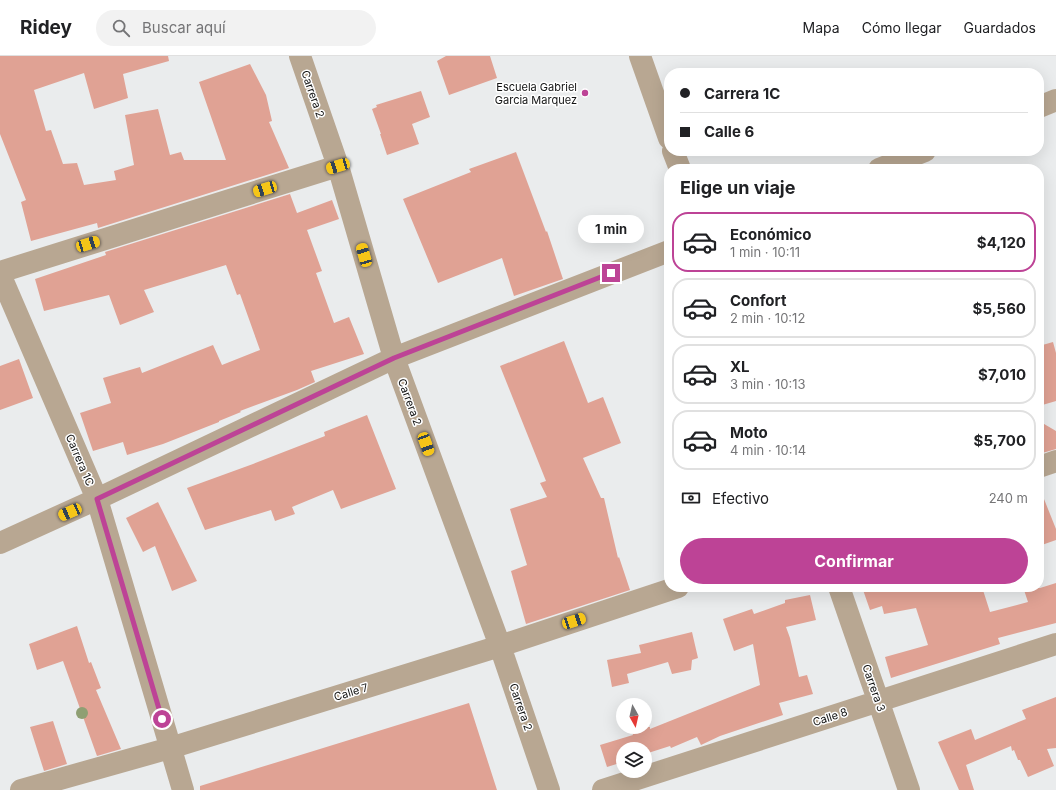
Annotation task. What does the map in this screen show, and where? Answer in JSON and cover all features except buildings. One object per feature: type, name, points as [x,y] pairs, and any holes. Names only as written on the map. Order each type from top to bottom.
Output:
[{"type":"street","name":"Carrera 2","points":[[300,56],[338,166],[394,358],[500,646],[549,790]]},
{"type":"street","points":[[640,56],[664,124]]},
{"type":"street","points":[[1044,105],[1056,100]]},
{"type":"street","points":[[892,164],[912,156]]},
{"type":"street","points":[[0,273],[338,166]]},
{"type":"street","points":[[0,543],[97,499],[394,358],[664,253]]},
{"type":"street","name":"Carrera 1C","points":[[0,273],[97,499],[183,790]]},
{"type":"street","points":[[1044,465],[1056,461]]},
{"type":"street","name":"Calle 7","points":[[21,790],[170,748],[500,646],[664,592]]},
{"type":"street","name":"Carrera 3","points":[[841,592],[909,790]]},
{"type":"street","name":"Calle 8","points":[[603,790],[1056,644]]},
{"type":"place","name":"Escuela Gabriel Garcia Marquez","points":[[585,93]]},
{"type":"route","points":[[162,719],[97,499],[394,358],[611,273]]}]
